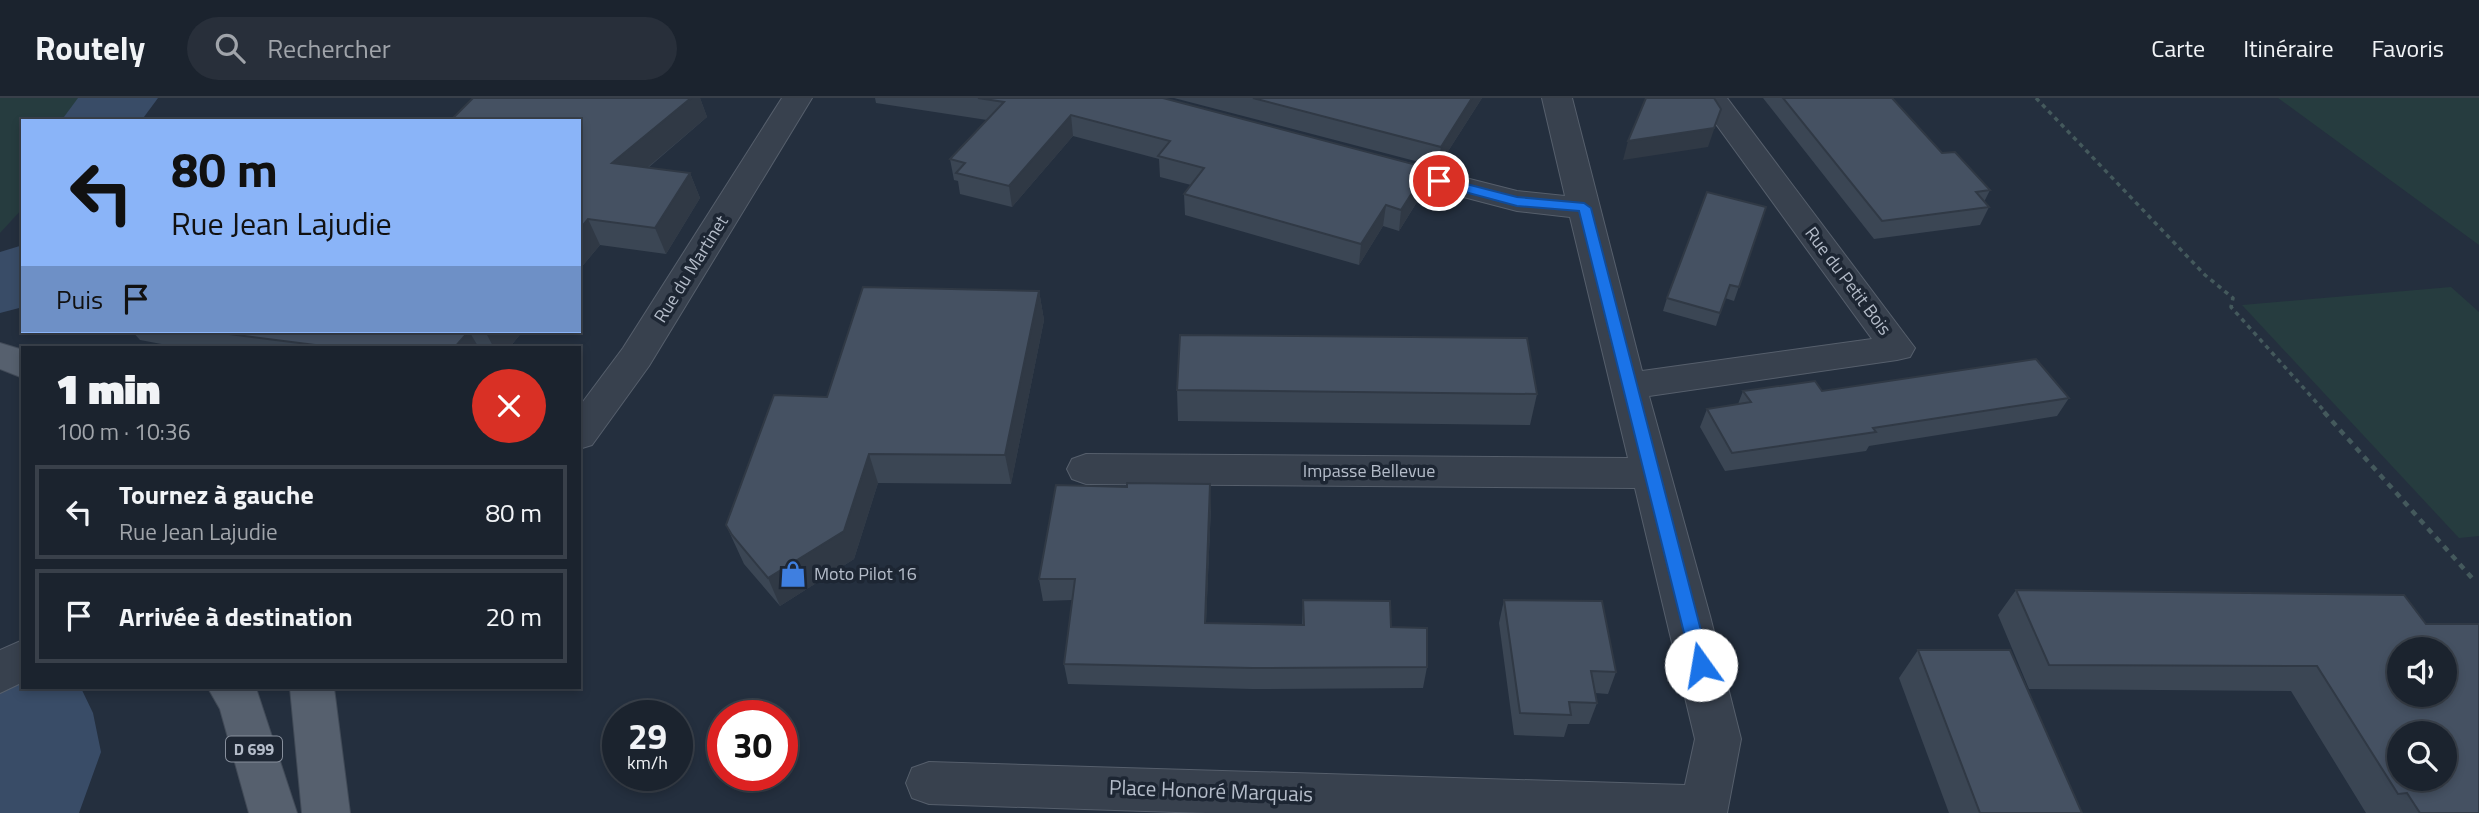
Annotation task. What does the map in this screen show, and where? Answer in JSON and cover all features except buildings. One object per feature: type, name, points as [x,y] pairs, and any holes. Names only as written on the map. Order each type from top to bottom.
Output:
[{"type":"main road","points":[[0,346],[21,349]]},
{"type":"main road","points":[[0,355],[21,364]]},
{"type":"main road","name":"D 699","points":[[231,689],[240,702],[273,813]]},
{"type":"main road","points":[[312,689],[327,813]]},
{"type":"street","name":"Rue du Martinet","points":[[581,432],[636,357],[797,98]]},
{"type":"street","points":[[1557,98],[1628,386],[1689,616],[1717,739],[1703,810]]},
{"type":"street","name":"Rue du Petit Bois","points":[[1628,386],[1897,348],[1712,98]]},
{"type":"street","points":[[1343,155],[1517,201],[1584,208]]},
{"type":"street","name":"Impasse Bellevue","points":[[1086,469],[1651,472]]},
{"type":"street","points":[[0,674],[21,659]]},
{"type":"street","name":"Place Honoré Marquais","points":[[929,783],[1703,810]]},
{"type":"path","points":[[2036,98],[2205,275],[2233,298],[2231,307],[2473,579]]},
{"type":"green space","points":[[0,98],[123,98],[105,119],[21,119],[21,210],[0,233]]},
{"type":"green space","points":[[2278,98],[2479,98],[2479,245]]},
{"type":"green space","points":[[2451,287],[2479,312],[2479,536],[2459,538],[2242,305]]},
{"type":"waterway","points":[[102,119],[120,98]]},
{"type":"waterway","points":[[0,284],[21,275]]},
{"type":"waterway","points":[[17,813],[41,752],[35,713]]},
{"type":"place","name":"Moto Pilot 16","points":[[793,574]]},
{"type":"route","points":[[1439,181],[1517,201],[1584,208],[1701,665]]}]
